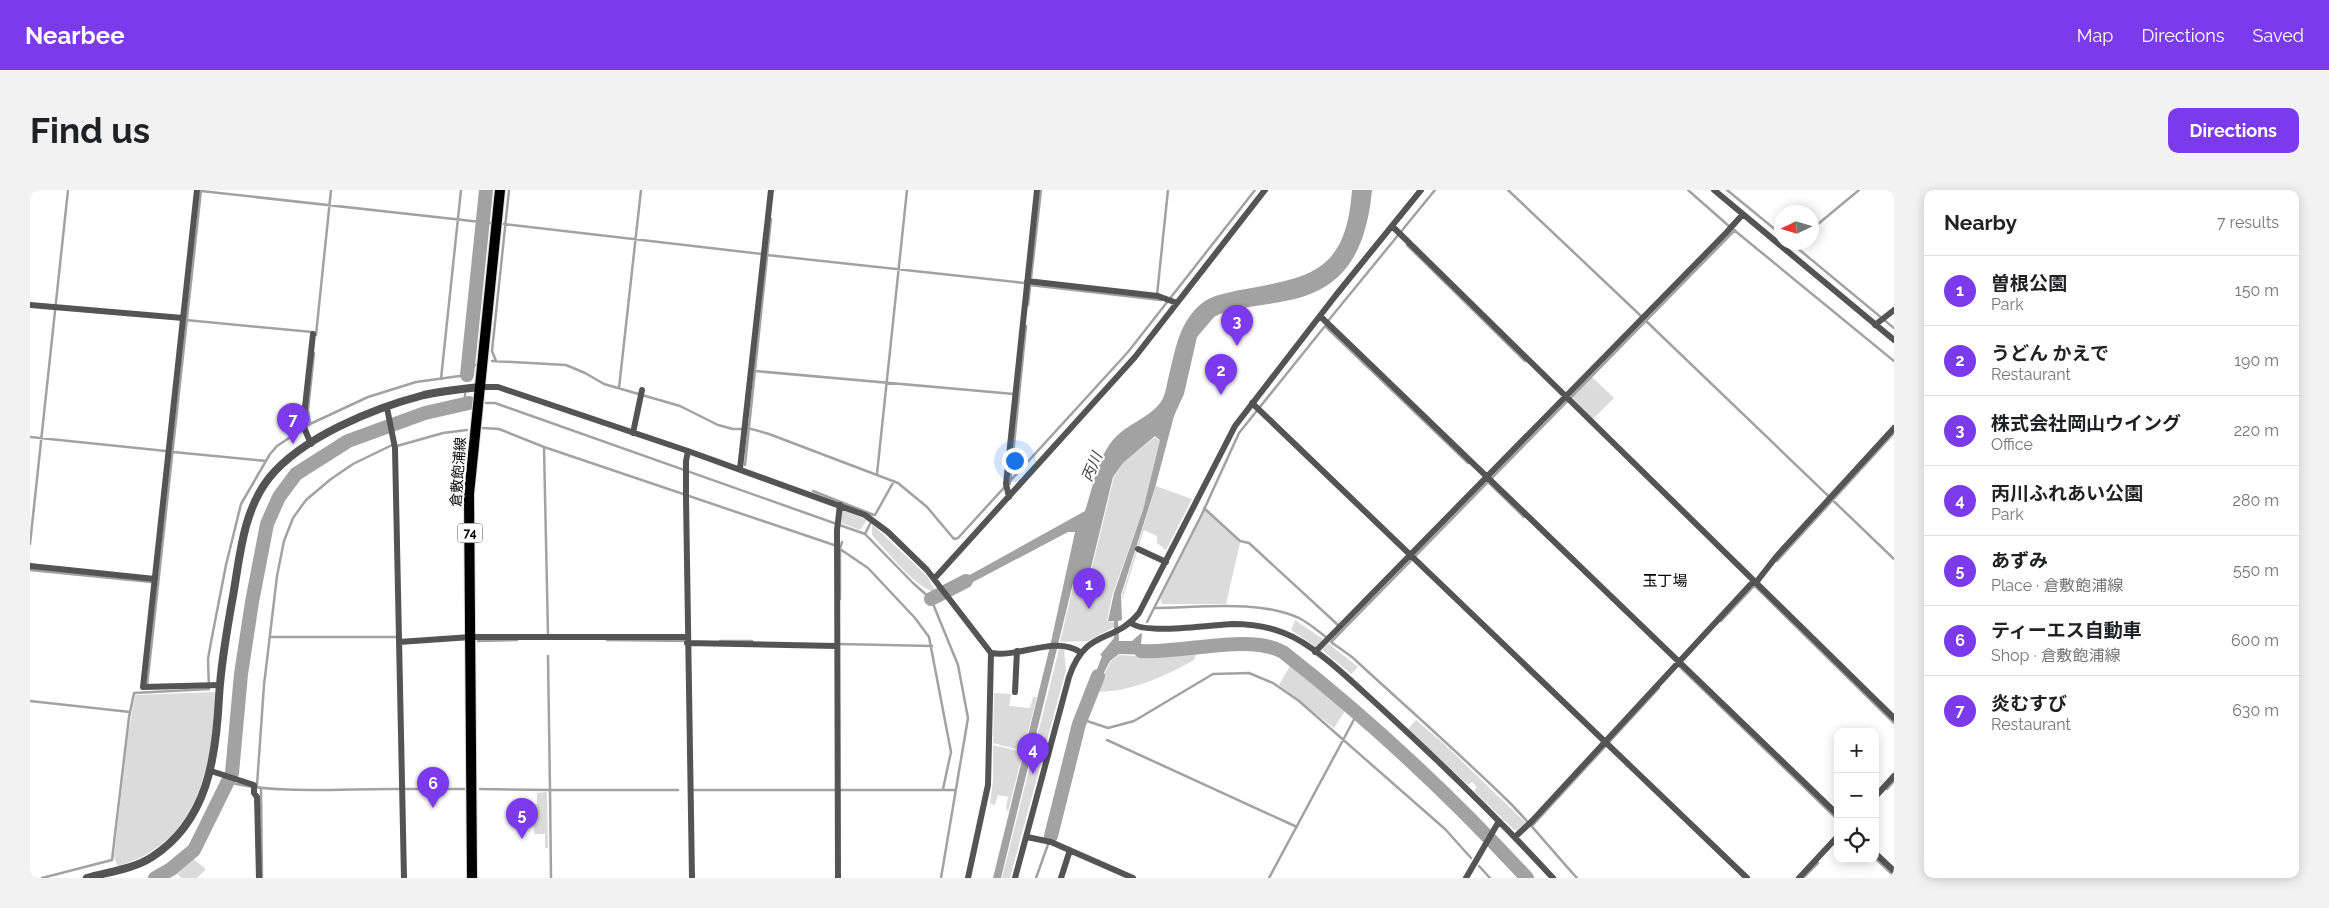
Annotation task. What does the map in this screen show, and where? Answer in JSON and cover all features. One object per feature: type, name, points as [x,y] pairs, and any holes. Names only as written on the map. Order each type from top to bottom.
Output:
[{"type":"main road","name":"倉敷飽浦線","points":[[472,878],[469,494],[500,190]]},
{"type":"street","points":[[197,190],[143,688],[220,685]]},
{"type":"street","points":[[740,470],[771,190]]},
{"type":"street","points":[[1008,498],[1006,486],[1030,282],[1037,190]]},
{"type":"street","points":[[934,579],[1135,357],[1172,300],[1265,190]]},
{"type":"street","points":[[1015,878],[1069,677],[1080,652],[1093,642],[1131,623],[1143,608],[1232,432],[1252,403],[1325,321],[1421,190]]},
{"type":"street","points":[[1714,190],[1881,321],[1894,340]]},
{"type":"street","points":[[1315,652],[1566,398],[1743,214]]},
{"type":"street","points":[[1394,227],[1754,583],[1894,718]]},
{"type":"street","points":[[1030,282],[1157,296],[1172,300]]},
{"type":"street","points":[[30,304],[183,318]]},
{"type":"street","points":[[1881,321],[1894,310]]},
{"type":"street","points":[[1325,321],[1834,811]]},
{"type":"street","points":[[310,444],[304,427],[313,334]]},
{"type":"street","points":[[87,878],[151,858],[172,841],[189,820],[211,771],[216,746],[226,634],[242,540],[250,513],[269,478],[310,444],[348,423],[423,396],[480,387],[498,387],[688,450],[840,505],[872,519],[934,579],[982,638],[991,653],[989,777],[968,878]]},
{"type":"street","points":[[633,433],[642,393]]},
{"type":"street","points":[[1252,403],[1747,878]]},
{"type":"street","points":[[387,408],[395,448],[404,878]]},
{"type":"street","points":[[1515,837],[1607,743],[1894,428]]},
{"type":"street","points":[[688,450],[686,461],[686,498],[692,878]]},
{"type":"street","points":[[838,878],[836,646],[837,525],[840,505]]},
{"type":"street","points":[[1138,548],[1166,562]]},
{"type":"street","points":[[30,566],[155,579]]},
{"type":"street","points":[[1131,623],[1147,628],[1201,627],[1233,624],[1266,628],[1286,633],[1315,652],[1400,725],[1464,784],[1553,878]]},
{"type":"street","points":[[400,640],[471,637],[836,646]]},
{"type":"street","points":[[991,653],[1062,646],[1074,648],[1080,652]]},
{"type":"street","points":[[1015,692],[1017,651]]},
{"type":"street","points":[[211,771],[233,778],[254,788],[257,797],[259,878]]},
{"type":"street","points":[[1879,793],[1894,776]]},
{"type":"street","points":[[1466,878],[1498,821]]},
{"type":"street","points":[[1027,837],[1048,841],[1133,878]]},
{"type":"street","points":[[1799,878],[1834,840]]},
{"type":"street","points":[[1061,878],[1070,852]]},
{"type":"street","points":[[1879,857],[1894,871]]},
{"type":"shaded area","points":[[1352,190],[1372,190],[1366,227],[1360,244],[1353,259],[1343,272],[1330,283],[1314,292],[1295,299],[1220,314],[1214,317],[1197,337],[1184,394],[1174,416],[1155,488],[1121,595],[1122,620],[1118,621],[1119,641],[1132,641],[1141,633],[1141,644],[1159,650],[1159,655],[1119,654],[1110,661],[1094,692],[1089,691],[1102,656],[1100,655],[1114,638],[1114,621],[1108,621],[1114,593],[1143,510],[1160,440],[1155,436],[1123,463],[1113,477],[1089,576],[1073,583],[1001,878],[993,878],[1051,642],[1075,532],[1068,532],[956,591],[950,592],[948,587],[1085,511],[1098,469],[1113,440],[1125,429],[1153,410],[1162,400],[1179,336],[1194,311],[1214,296],[1287,280],[1321,266],[1333,254],[1342,238],[1348,217]]},
{"type":"shaded area","points":[[1592,377],[1614,398],[1592,420],[1571,399]]},
{"type":"shaded area","points":[[1155,437],[1160,440],[1143,510],[1112,596],[1107,621],[1114,622],[1114,627],[1088,641],[1060,642],[1074,583],[1090,576],[1114,477],[1123,463]]},
{"type":"shaded area","points":[[1156,486],[1192,499],[1166,550],[1157,543],[1157,536],[1144,530],[1122,600]]},
{"type":"shaded area","points":[[842,509],[867,520],[860,530],[839,522]]},
{"type":"shaded area","points":[[1205,510],[1240,543],[1226,604],[1162,604],[1160,599]]},
{"type":"shaded area","points":[[872,524],[927,576],[936,592],[921,585],[893,559],[872,535]]},
{"type":"shaded area","points":[[1295,620],[1323,639],[1316,647],[1291,630]]},
{"type":"shaded area","points":[[1328,643],[1358,667],[1351,674],[1322,650]]},
{"type":"shaded area","points":[[1059,649],[1064,649],[1066,670],[1010,878],[1002,878]]},
{"type":"shaded area","points":[[1197,652],[1194,660],[1147,682],[1122,689],[1095,692],[1111,661],[1119,655],[1153,657]]},
{"type":"shaded area","points":[[1290,666],[1345,711],[1334,728],[1279,685]]},
{"type":"shaded area","points":[[216,692],[211,747],[205,773],[196,798],[184,820],[167,839],[146,855],[118,866],[114,858],[128,735],[135,695]]},
{"type":"shaded area","points":[[994,693],[1011,694],[1009,706],[1030,708],[1033,697],[1037,697],[1023,751],[993,743]]},
{"type":"shaded area","points":[[1416,720],[1442,742],[1526,823],[1517,830],[1513,829],[1474,791],[1477,787],[1472,782],[1468,785],[1408,729]]},
{"type":"shaded area","points":[[993,745],[1023,752],[1008,812],[1006,808],[1008,797],[998,795],[995,805],[990,804],[993,781]]},
{"type":"shaded area","points":[[547,792],[548,848],[545,848],[545,834],[534,834],[533,804],[537,804],[537,793]]},
{"type":"shaded area","points":[[200,845],[202,847],[193,859],[206,869],[197,878],[181,878],[178,874],[171,878],[165,878]]},
{"type":"waterway","points":[[30,544],[68,190]]},
{"type":"waterway","points":[[147,686],[201,190]]},
{"type":"waterway","points":[[316,335],[331,190]]},
{"type":"waterway","points":[[441,379],[461,190]]},
{"type":"waterway","points":[[467,375],[486,190]]},
{"type":"waterway","points":[[496,361],[492,351],[509,190]]},
{"type":"waterway","points":[[619,388],[641,190]]},
{"type":"waterway","points":[[877,474],[907,190]]},
{"type":"waterway","points":[[1028,305],[1041,190]]},
{"type":"waterway","points":[[1157,295],[1168,190]]},
{"type":"waterway","points":[[748,428],[769,434],[898,483],[927,507],[954,539],[958,538],[1128,352],[1255,190]]},
{"type":"waterway","points":[[1328,321],[1435,190]]},
{"type":"waterway","points":[[1508,190],[1641,316]]},
{"type":"waterway","points":[[1688,190],[1730,227]]},
{"type":"waterway","points":[[1727,190],[1774,228]]},
{"type":"waterway","points":[[1819,223],[1859,190]]},
{"type":"waterway","points":[[201,191],[490,223]]},
{"type":"waterway","points":[[745,465],[771,219]]},
{"type":"waterway","points":[[504,224],[762,254]]},
{"type":"waterway","points":[[1734,230],[1894,361]]},
{"type":"waterway","points":[[1331,642],[1735,230]]},
{"type":"waterway","points":[[1407,245],[1525,361]]},
{"type":"waterway","points":[[1800,250],[1894,328]]},
{"type":"waterway","points":[[767,255],[1024,283]]},
{"type":"waterway","points":[[1030,285],[1161,300]]},
{"type":"waterway","points":[[186,320],[312,332]]},
{"type":"waterway","points":[[1646,321],[1894,559]]},
{"type":"waterway","points":[[1010,484],[1026,326]]},
{"type":"waterway","points":[[1325,326],[1468,463]]},
{"type":"waterway","points":[[1147,622],[1202,514],[1239,433],[1325,326]]},
{"type":"waterway","points":[[310,424],[308,410],[314,353]]},
{"type":"waterway","points":[[492,361],[566,365],[604,384],[680,406],[718,425],[733,429],[743,429]]},
{"type":"waterway","points":[[469,365],[477,365]]},
{"type":"waterway","points":[[755,371],[1014,394]]},
{"type":"waterway","points":[[42,878],[112,860],[129,717],[134,693],[209,689],[208,659],[226,565],[241,504],[270,454],[277,446],[310,424],[368,397],[416,382],[467,375]]},
{"type":"waterway","points":[[465,394],[465,404]]},
{"type":"waterway","points":[[155,878],[171,869],[194,850],[232,773],[241,674],[252,602],[267,524],[279,497],[296,474],[348,441],[425,413],[469,403]]},
{"type":"waterway","points":[[486,403],[495,403],[865,534],[931,599],[958,665],[968,718],[941,878]]},
{"type":"waterway","points":[[483,428],[499,429],[544,447],[834,545]]},
{"type":"waterway","points":[[397,446],[443,433],[467,430]]},
{"type":"waterway","points":[[1777,561],[1894,433]]},
{"type":"waterway","points":[[30,437],[166,451]]},
{"type":"waterway","points":[[257,785],[264,685],[277,576],[284,541],[293,518],[306,500],[331,479],[353,464],[392,445]]},
{"type":"waterway","points":[[544,447],[548,635]]},
{"type":"waterway","points":[[173,452],[266,461]]},
{"type":"waterway","points":[[1485,479],[1524,517]]},
{"type":"waterway","points":[[875,515],[894,481]]},
{"type":"waterway","points":[[813,491],[874,515]]},
{"type":"waterway","points":[[1204,508],[1240,541],[1249,543],[1338,625]]},
{"type":"waterway","points":[[865,534],[872,520]]},
{"type":"waterway","points":[[840,599],[840,549],[842,542]]},
{"type":"waterway","points":[[840,549],[868,568],[915,618],[929,637],[951,752],[943,789]]},
{"type":"waterway","points":[[30,570],[151,582]]},
{"type":"waterway","points":[[931,599],[966,581]]},
{"type":"waterway","points":[[1754,585],[1894,723]]},
{"type":"waterway","points":[[1721,621],[1755,585]]},
{"type":"waterway","points":[[1154,608],[1228,606],[1265,608],[1299,618],[1327,638]]},
{"type":"waterway","points":[[270,637],[397,637]]},
{"type":"waterway","points":[[478,641],[517,640]]},
{"type":"waterway","points":[[607,640],[687,641]]},
{"type":"waterway","points":[[720,641],[752,641]]},
{"type":"waterway","points":[[1331,642],[1352,657],[1490,783],[1527,820],[1577,878]]},
{"type":"waterway","points":[[839,644],[932,646]]},
{"type":"waterway","points":[[1141,651],[1252,644],[1283,652],[1410,760],[1527,878]]},
{"type":"waterway","points":[[548,656],[550,790],[678,790]]},
{"type":"waterway","points":[[1678,665],[1836,818]]},
{"type":"waterway","points":[[1081,719],[1108,728],[1134,721],[1213,674],[1249,673],[1273,683],[1299,701],[1445,829],[1471,858]]},
{"type":"waterway","points":[[1051,836],[1079,724],[1098,676]]},
{"type":"waterway","points":[[1532,826],[1659,688]]},
{"type":"waterway","points":[[30,701],[130,712]]},
{"type":"waterway","points":[[1269,878],[1357,714]]},
{"type":"waterway","points":[[1107,740],[1297,827]]},
{"type":"waterway","points":[[1887,789],[1894,781]]},
{"type":"waterway","points":[[228,782],[291,790],[401,789]]},
{"type":"waterway","points":[[261,788],[262,878]]},
{"type":"waterway","points":[[405,789],[464,789]]},
{"type":"waterway","points":[[480,789],[550,790],[551,878]]},
{"type":"waterway","points":[[692,790],[955,790]]},
{"type":"waterway","points":[[1036,878],[1051,836]]},
{"type":"waterway","points":[[1879,862],[1894,876]]},
{"type":"waterway","points":[[1803,878],[1818,863]]},
{"type":"waterway","points":[[1479,866],[1490,878]]},
{"type":"place","name":"株式会社岡山ウイング","points":[[1237,346]]},
{"type":"place","name":"うどん かえで","points":[[1221,395]]},
{"type":"place","name":"炎むすび","points":[[293,444]]},
{"type":"place","name":"曽根公園","points":[[1089,609]]},
{"type":"place","name":"丙川ふれあい公園","points":[[1033,774]]},
{"type":"place","name":"ティーエス自動車","points":[[433,808]]},
{"type":"place","name":"あずみ","points":[[522,839]]},
{"type":"district","name":"玉丁場","points":[[1665,581]]},
{"type":"water label","name":"丙川","points":[[1092,467]]}]
